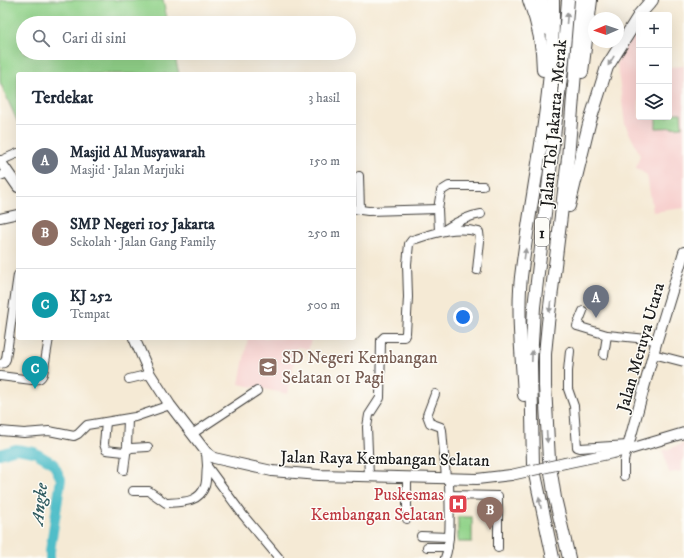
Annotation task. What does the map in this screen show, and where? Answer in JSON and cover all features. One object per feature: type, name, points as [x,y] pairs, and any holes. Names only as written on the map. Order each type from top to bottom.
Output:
[{"type":"highway","points":[[530,0],[538,23],[542,42],[542,135]]},
{"type":"highway","points":[[541,0],[551,50]]},
{"type":"highway","points":[[534,465],[525,416],[522,364],[521,278],[542,135],[551,50],[553,15],[552,0]]},
{"type":"highway","name":"Jalan Tol Jakarta–Merak","points":[[553,558],[534,465],[531,362],[534,307],[563,60],[568,0]]},
{"type":"highway","name":"Jalan Tol Jakarta–Merak","points":[[569,558],[555,498],[549,460],[545,386],[546,346],[568,158],[581,0]]},
{"type":"highway","points":[[568,158],[585,56],[591,0]]},
{"type":"highway","points":[[642,12],[652,0]]},
{"type":"highway","points":[[558,246],[589,124],[607,67],[636,20]]},
{"type":"main road","points":[[0,161],[4,174],[16,185]]},
{"type":"main road","name":"Jalan Meruya Utara","points":[[628,448],[656,340],[684,252]]},
{"type":"main road","points":[[135,340],[150,374],[170,405],[192,434],[214,457]]},
{"type":"main road","name":"Jalan Raya Kembangan Selatan","points":[[214,457],[272,471],[319,475],[477,479],[511,475],[565,464],[684,433]]},
{"type":"street","points":[[0,161],[16,154]]},
{"type":"street","points":[[359,176],[357,210],[438,210]]},
{"type":"street","points":[[441,231],[438,210],[440,195],[444,189],[449,186],[483,186]]},
{"type":"street","points":[[0,218],[16,214]]},
{"type":"street","points":[[441,231],[454,223],[473,215],[481,214]]},
{"type":"street","points":[[369,476],[367,427],[369,415],[380,398],[381,340],[384,337],[404,337],[406,333],[408,297],[407,264],[409,244],[412,240],[441,231],[460,229],[479,232],[480,241],[478,270]]},
{"type":"street","points":[[0,364],[4,363],[6,359],[16,289]]},
{"type":"street","points":[[583,311],[577,326],[607,335],[656,340]]},
{"type":"street","points":[[604,355],[607,335]]},
{"type":"street","points":[[0,376],[32,380],[41,378],[49,340]]},
{"type":"street","points":[[570,351],[568,389],[574,406],[577,447],[628,448],[624,461],[624,476]]},
{"type":"street","points":[[653,354],[684,362]]},
{"type":"street","points":[[129,379],[150,374]]},
{"type":"street","points":[[192,434],[257,391]]},
{"type":"street","points":[[435,394],[427,415],[430,423],[442,429],[449,495],[449,537],[445,558]]},
{"type":"street","points":[[0,431],[24,433],[49,431],[74,436],[78,434],[86,425],[128,419],[154,412],[170,405]]},
{"type":"street","points":[[124,470],[128,419]]},
{"type":"street","points":[[106,422],[105,448],[110,451],[124,452],[131,448],[148,446]]},
{"type":"street","points":[[133,491],[150,491],[162,502],[166,503],[191,500],[199,496],[205,485],[207,466],[214,457]]},
{"type":"street","points":[[207,466],[243,515],[278,558]]},
{"type":"street","points":[[407,477],[407,520]]},
{"type":"street","points":[[449,495],[498,496],[498,548]]},
{"type":"street","points":[[421,536],[449,537]]},
{"type":"street","points":[[427,548],[448,547]]},
{"type":"shaded area","points":[[636,37],[636,120],[672,120],[672,67],[684,66],[684,208],[653,212],[647,175],[636,168],[640,155],[625,124],[617,63],[629,38]]},
{"type":"shaded area","name":"SD Negeri Kembangan Selatan 01 Pagi","points":[[248,340],[311,340],[309,349],[297,347],[288,394],[239,384]]},
{"type":"shaded area","points":[[684,443],[684,460],[681,462],[682,471],[669,473],[663,451]]},
{"type":"green space","points":[[0,0],[163,0],[166,16],[16,16],[16,60],[176,60],[179,72],[16,72],[16,118],[0,82]]},
{"type":"green space","points":[[672,113],[681,113],[682,127],[656,128],[656,120],[672,120]]},
{"type":"green space","points":[[458,517],[472,517],[472,542],[458,542]]},
{"type":"waterway","name":"Angke","points":[[0,454],[16,449],[34,452],[53,463],[61,479],[50,558]]},
{"type":"place","name":"Masjid Al Musyawarah","points":[[596,318]]},
{"type":"place","name":"SD Negeri Kembangan Selatan 01 Pagi","points":[[268,367]]},
{"type":"place","name":"KJ 252","points":[[35,389]]},
{"type":"place","name":"Puskesmas Kembangan Selatan","points":[[458,504]]},
{"type":"place","name":"SMP Negeri 105 Jakarta","points":[[490,530]]}]
